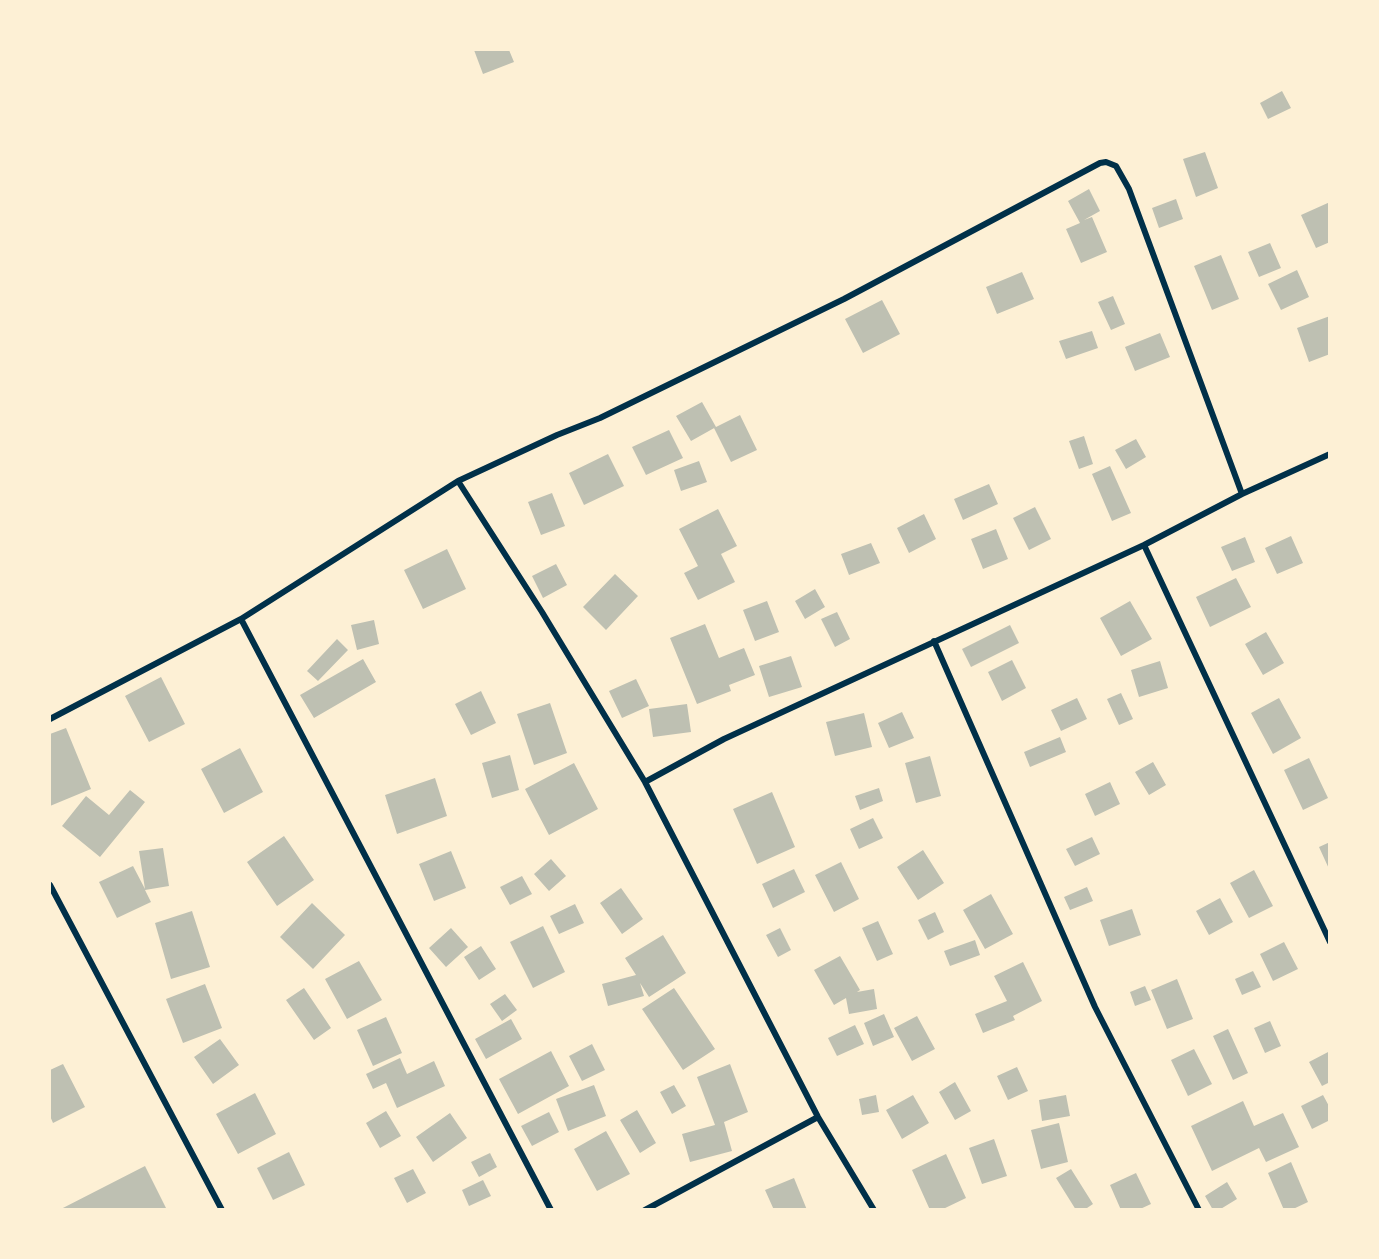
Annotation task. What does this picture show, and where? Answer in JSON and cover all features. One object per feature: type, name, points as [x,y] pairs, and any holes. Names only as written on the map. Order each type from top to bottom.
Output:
[{"type":"street","points":[[50,719],[241,619],[458,481],[557,435],[600,418],[834,304],[1100,163],[1106,162],[1116,166],[1129,189],[1242,494]]},
{"type":"street","points":[[645,782],[724,739],[1144,545],[1242,494],[1329,454]]},
{"type":"street","points":[[458,481],[542,612],[645,782],[818,1117],[874,1209]]},
{"type":"street","points":[[1144,545],[1329,942]]},
{"type":"street","points":[[241,619],[551,1209]]},
{"type":"street","points":[[934,641],[1095,1007],[1198,1209]]},
{"type":"street","points":[[50,885],[222,1209]]},
{"type":"street","points":[[645,1209],[818,1117]]},
{"type":"building","points":[[474,50],[509,50],[514,62],[483,74]]},
{"type":"building","points":[[1282,91],[1291,108],[1268,119],[1260,103]]},
{"type":"building","points":[[1205,152],[1218,188],[1196,197],[1183,159]]},
{"type":"building","points":[[1089,189],[1100,211],[1084,220],[1092,217],[1107,252],[1081,263],[1066,229],[1080,223],[1068,201]]},
{"type":"building","points":[[1176,199],[1183,219],[1159,228],[1152,208]]},
{"type":"building","points":[[1330,202],[1330,242],[1316,248],[1301,215]]},
{"type":"building","points":[[1270,243],[1281,268],[1259,277],[1248,252]]},
{"type":"building","points":[[1221,255],[1239,299],[1212,310],[1194,266]]},
{"type":"building","points":[[1297,270],[1309,297],[1281,310],[1268,284]]},
{"type":"building","points":[[1022,272],[1034,299],[997,314],[986,287]]},
{"type":"building","points":[[1113,296],[1125,324],[1111,330],[1098,302]]},
{"type":"building","points":[[882,300],[900,334],[863,353],[845,319]]},
{"type":"building","points":[[1330,316],[1330,354],[1309,362],[1297,328]]},
{"type":"building","points":[[1092,331],[1098,348],[1066,359],[1059,341]]},
{"type":"building","points":[[1160,333],[1170,357],[1135,371],[1125,347]]},
{"type":"building","points":[[702,402],[716,427],[691,441],[676,416]]},
{"type":"building","points":[[740,415],[757,450],[731,462],[714,428]]},
{"type":"building","points":[[669,430],[683,458],[646,475],[632,447]]},
{"type":"building","points":[[1084,436],[1093,464],[1079,469],[1069,441]]},
{"type":"building","points":[[1136,439],[1146,457],[1126,469],[1115,450]]},
{"type":"building","points":[[608,454],[624,486],[584,505],[569,473]]},
{"type":"building","points":[[699,461],[707,482],[681,491],[674,470]]},
{"type":"building","points":[[1110,466],[1131,513],[1112,521],[1092,474]]},
{"type":"building","points":[[989,484],[998,504],[963,520],[954,499]]},
{"type":"building","points":[[552,493],[565,526],[541,535],[528,502]]},
{"type":"building","points":[[1035,507],[1051,539],[1029,550],[1013,518]]},
{"type":"building","points":[[718,509],[737,546],[721,554],[735,582],[698,600],[684,573],[698,566],[679,529]]},
{"type":"building","points":[[924,514],[936,539],[909,553],[897,528]]},
{"type":"building","points":[[996,529],[1008,559],[983,569],[971,539]]},
{"type":"building","points":[[1291,536],[1303,563],[1277,574],[1265,548]]},
{"type":"building","points":[[1245,537],[1255,562],[1232,571],[1221,547]]},
{"type":"building","points":[[871,543],[880,563],[849,575],[841,554]]},
{"type":"building","points":[[447,549],[466,589],[423,609],[404,570]]},
{"type":"building","points":[[556,564],[567,585],[543,598],[532,576]]},
{"type":"building","points":[[615,574],[638,596],[606,630],[583,607]]},
{"type":"building","points":[[1236,578],[1251,607],[1210,627],[1196,597]]},
{"type":"building","points":[[815,589],[825,607],[805,619],[795,601]]},
{"type":"building","points":[[767,601],[779,632],[755,641],[743,610]]},
{"type":"building","points":[[1130,601],[1152,639],[1121,656],[1100,618]]},
{"type":"building","points":[[837,612],[850,639],[835,647],[821,619]]},
{"type":"building","points":[[374,620],[379,644],[357,650],[351,625]]},
{"type":"building","points":[[705,624],[719,658],[744,648],[755,675],[729,685],[731,691],[697,704],[670,638]]},
{"type":"building","points":[[1010,625],[1019,643],[971,667],[962,649]]},
{"type":"building","points":[[1266,632],[1284,663],[1263,675],[1245,644]]},
{"type":"building","points":[[337,639],[348,650],[318,681],[307,671]]},
{"type":"building","points":[[791,656],[802,687],[769,697],[759,666]]},
{"type":"building","points":[[363,659],[376,682],[314,718],[300,695]]},
{"type":"building","points":[[1012,660],[1026,688],[1002,701],[988,672]]},
{"type":"building","points":[[1160,661],[1168,688],[1139,697],[1131,670]]},
{"type":"building","points":[[161,677],[185,724],[149,742],[125,696]]},
{"type":"building","points":[[636,679],[649,706],[622,718],[609,691]]},
{"type":"building","points":[[481,691],[496,723],[471,735],[455,704]]},
{"type":"building","points":[[1121,693],[1133,719],[1119,725],[1107,699]]},
{"type":"building","points":[[1077,698],[1087,719],[1061,731],[1051,710]]},
{"type":"building","points":[[1279,698],[1301,738],[1273,754],[1251,713]]},
{"type":"building","points":[[550,703],[567,753],[534,765],[517,714]]},
{"type":"building","points":[[687,704],[691,732],[653,737],[649,709]]},
{"type":"building","points":[[902,712],[914,738],[889,748],[878,723]]},
{"type":"building","points":[[864,713],[872,747],[835,756],[826,722]]},
{"type":"building","points":[[66,728],[91,789],[50,806],[50,734]]},
{"type":"building","points":[[1060,737],[1066,752],[1030,767],[1024,752]]},
{"type":"building","points":[[240,748],[263,792],[224,813],[201,769]]},
{"type":"building","points":[[510,755],[519,790],[492,798],[482,763]]},
{"type":"building","points":[[930,756],[941,796],[916,803],[905,763]]},
{"type":"building","points":[[1309,758],[1328,798],[1303,810],[1284,770]]},
{"type":"building","points":[[1153,762],[1166,785],[1149,795],[1135,772]]},
{"type":"building","points":[[574,763],[598,809],[549,835],[525,789]]},
{"type":"building","points":[[435,778],[447,816],[397,834],[385,795]]},
{"type":"building","points":[[1110,782],[1120,804],[1095,816],[1085,794]]},
{"type":"building","points":[[879,788],[883,801],[860,810],[855,796]]},
{"type":"building","points":[[130,790],[145,802],[100,857],[62,826],[86,796],[109,815]]},
{"type":"building","points":[[772,792],[795,847],[757,864],[733,809]]},
{"type":"building","points":[[873,818],[883,838],[859,849],[850,829]]},
{"type":"building","points":[[284,836],[314,880],[277,906],[247,862]]},
{"type":"building","points":[[1092,837],[1100,854],[1075,866],[1066,849]]},
{"type":"building","points":[[1330,842],[1330,871],[1319,847]]},
{"type":"building","points":[[163,848],[169,886],[145,890],[151,902],[117,918],[99,882],[133,866],[145,889],[139,851]]},
{"type":"building","points":[[923,850],[944,883],[918,900],[897,867]]},
{"type":"building","points":[[451,851],[466,888],[434,901],[419,864]]},
{"type":"building","points":[[551,859],[566,876],[549,891],[534,874]]},
{"type":"building","points":[[841,862],[859,899],[834,912],[815,875]]},
{"type":"building","points":[[794,869],[805,892],[773,908],[762,884]]},
{"type":"building","points":[[1254,870],[1273,906],[1249,918],[1230,883]]},
{"type":"building","points":[[522,876],[532,894],[510,905],[500,887]]},
{"type":"building","points":[[1087,887],[1093,901],[1070,910],[1064,897]]},
{"type":"building","points":[[621,888],[643,919],[622,934],[600,903]]},
{"type":"building","points":[[991,894],[1013,934],[985,949],[963,910]]},
{"type":"building","points":[[1220,898],[1233,922],[1209,935],[1196,911]]},
{"type":"building","points":[[312,903],[345,935],[313,969],[280,937]]},
{"type":"building","points":[[575,904],[584,923],[559,934],[550,916]]},
{"type":"building","points":[[1132,909],[1141,935],[1109,946],[1100,920]]},
{"type":"building","points":[[192,911],[210,967],[171,979],[155,923]]},
{"type":"building","points":[[935,912],[944,932],[928,940],[918,920]]},
{"type":"building","points":[[878,921],[893,954],[877,961],[862,928]]},
{"type":"building","points":[[543,926],[565,972],[533,988],[510,942]]},
{"type":"building","points":[[451,928],[468,947],[446,967],[429,948]]},
{"type":"building","points":[[780,928],[791,950],[778,957],[766,935]]},
{"type":"building","points":[[663,935],[686,973],[649,997],[640,983],[644,996],[608,1006],[602,984],[636,975],[625,958]]},
{"type":"building","points":[[975,940],[980,955],[950,966],[944,951]]},
{"type":"building","points":[[1284,942],[1298,969],[1273,981],[1260,954]]},
{"type":"building","points":[[481,946],[496,969],[479,980],[464,957]]},
{"type":"building","points":[[840,956],[860,990],[857,992],[874,989],[877,1009],[849,1014],[846,998],[834,1005],[814,970]]},
{"type":"building","points":[[359,961],[382,1000],[347,1019],[325,979]]},
{"type":"building","points":[[1023,962],[1042,1001],[1013,1016],[1015,1020],[983,1033],[975,1014],[1007,1001],[994,976]]},
{"type":"building","points":[[1253,971],[1261,987],[1242,995],[1235,979]]},
{"type":"building","points":[[1177,979],[1193,1019],[1167,1029],[1151,990]]},
{"type":"building","points":[[205,984],[222,1028],[183,1043],[166,999]]},
{"type":"building","points":[[1145,986],[1151,1000],[1135,1006],[1130,992]]},
{"type":"building","points":[[304,988],[331,1028],[314,1040],[286,1000]]},
{"type":"building","points":[[674,988],[715,1049],[683,1070],[642,1009]]},
{"type":"building","points":[[505,994],[517,1010],[502,1021],[490,1004]]},
{"type":"building","points":[[884,1014],[894,1037],[873,1046],[864,1023]]},
{"type":"building","points":[[917,1016],[935,1049],[912,1061],[894,1028]]},
{"type":"building","points":[[386,1017],[402,1053],[373,1066],[357,1030]]},
{"type":"building","points":[[511,1019],[522,1039],[486,1059],[475,1039]]},
{"type":"building","points":[[1270,1021],[1281,1046],[1265,1053],[1254,1028]]},
{"type":"building","points":[[855,1025],[864,1044],[837,1056],[828,1038]]},
{"type":"building","points":[[1228,1029],[1248,1073],[1233,1080],[1213,1036]]},
{"type":"building","points":[[220,1039],[239,1065],[213,1084],[194,1057]]},
{"type":"building","points":[[592,1044],[605,1070],[582,1081],[569,1056]]},
{"type":"building","points":[[1194,1049],[1212,1084],[1188,1096],[1171,1060]]},
{"type":"building","points":[[551,1051],[569,1086],[518,1114],[499,1079]]},
{"type":"building","points":[[1330,1051],[1330,1082],[1322,1086],[1309,1062]]},
{"type":"building","points":[[400,1058],[407,1074],[434,1061],[445,1086],[397,1108],[386,1083],[373,1089],[366,1074]]},
{"type":"building","points":[[63,1064],[85,1107],[53,1123],[50,1116],[50,1070]]},
{"type":"building","points":[[730,1064],[748,1112],[724,1122],[732,1151],[690,1162],[682,1134],[715,1125],[697,1077]]},
{"type":"building","points":[[1017,1067],[1028,1091],[1008,1100],[997,1076]]},
{"type":"building","points":[[955,1082],[971,1111],[955,1120],[939,1092]]},
{"type":"building","points":[[594,1085],[606,1116],[568,1131],[556,1099]]},
{"type":"building","points":[[674,1085],[686,1106],[672,1114],[660,1092]]},
{"type":"building","points":[[255,1093],[276,1134],[238,1154],[216,1114]]},
{"type":"building","points":[[876,1095],[879,1112],[862,1115],[859,1099]]},
{"type":"building","points":[[913,1095],[929,1123],[902,1139],[886,1110]]},
{"type":"building","points":[[1066,1095],[1070,1116],[1042,1121],[1039,1100]]},
{"type":"building","points":[[1323,1095],[1330,1108],[1330,1120],[1312,1129],[1301,1106]]},
{"type":"building","points":[[1243,1101],[1254,1126],[1283,1113],[1299,1147],[1266,1162],[1259,1148],[1212,1171],[1191,1126]]},
{"type":"building","points":[[637,1110],[656,1143],[640,1153],[620,1120]]},
{"type":"building","points":[[386,1111],[401,1136],[380,1148],[366,1123]]},
{"type":"building","points":[[549,1112],[559,1132],[532,1146],[521,1126]]},
{"type":"building","points":[[450,1113],[467,1138],[433,1162],[416,1137]]},
{"type":"building","points":[[1059,1123],[1068,1162],[1041,1169],[1031,1130]]},
{"type":"building","points":[[606,1131],[630,1174],[597,1191],[574,1149]]},
{"type":"building","points":[[994,1139],[1007,1176],[982,1184],[969,1148]]},
{"type":"building","points":[[289,1152],[305,1185],[273,1200],[257,1168]]},
{"type":"building","points":[[490,1153],[497,1167],[479,1177],[471,1162]]},
{"type":"building","points":[[946,1154],[966,1198],[941,1210],[930,1210],[912,1170]]},
{"type":"building","points":[[1291,1162],[1308,1202],[1291,1210],[1284,1210],[1268,1173]]},
{"type":"building","points":[[145,1166],[167,1210],[59,1210]]},
{"type":"building","points":[[413,1169],[426,1193],[407,1203],[394,1178]]},
{"type":"building","points":[[1071,1169],[1093,1204],[1084,1210],[1076,1210],[1056,1178]]},
{"type":"building","points":[[1136,1173],[1151,1204],[1138,1210],[1121,1210],[1110,1185]]},
{"type":"building","points":[[794,1178],[807,1210],[774,1210],[765,1190]]},
{"type":"building","points":[[483,1180],[491,1196],[469,1206],[462,1190]]},
{"type":"building","points":[[1227,1182],[1237,1199],[1219,1210],[1213,1210],[1205,1196]]}]
